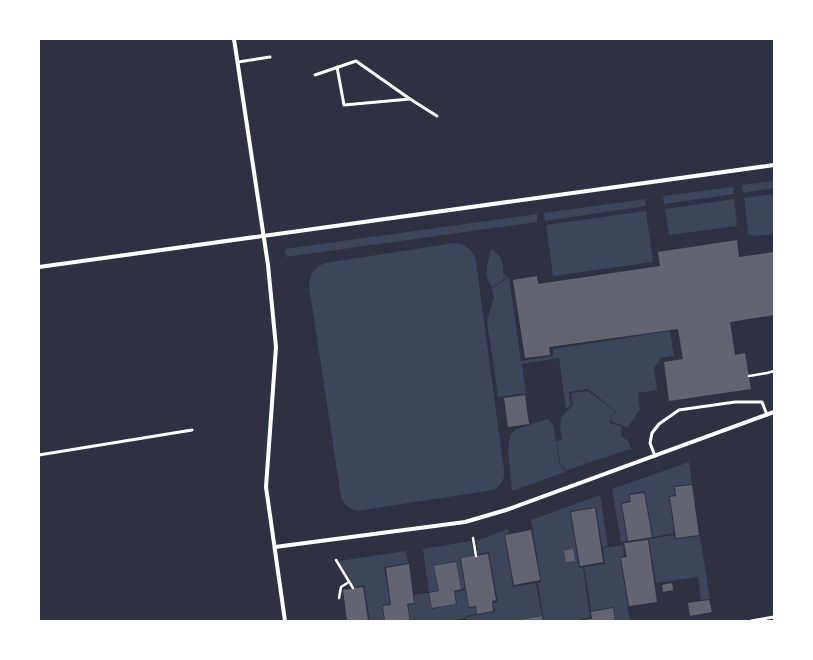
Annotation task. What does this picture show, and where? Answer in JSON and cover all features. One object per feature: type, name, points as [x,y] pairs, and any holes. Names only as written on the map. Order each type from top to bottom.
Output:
[{"type":"street","points":[[234,39],[268,265],[276,347],[266,486],[286,621]]},
{"type":"street","points":[[39,267],[774,165]]},
{"type":"street","points":[[275,547],[465,522],[506,510],[774,412]]},
{"type":"lane","points":[[238,62],[270,57]]},
{"type":"lane","points":[[315,75],[356,60],[410,99],[437,116]]},
{"type":"lane","points":[[337,67],[344,106],[410,99]]},
{"type":"lane","points":[[655,456],[650,443],[652,433],[659,424],[679,410],[735,402],[762,402],[767,415]]},
{"type":"lane","points":[[39,455],[192,430]]},
{"type":"lane","points":[[751,621],[774,618]]},
{"type":"path","points":[[749,376],[767,374],[774,371]]},
{"type":"path","points":[[473,538],[476,556]]},
{"type":"path","points":[[336,560],[352,588]]},
{"type":"path","points":[[339,598],[341,588],[349,582]]},
{"type":"shaded area","points":[[774,181],[774,188],[743,193],[742,185]]},
{"type":"shaded area","points":[[733,187],[734,194],[664,204],[663,196]]},
{"type":"shaded area","points":[[774,194],[774,234],[754,236],[748,234],[744,198]]},
{"type":"shaded area","points":[[645,199],[646,206],[545,221],[544,213]]},
{"type":"shaded area","points":[[734,199],[737,226],[669,235],[665,209]]},
{"type":"shaded area","points":[[646,211],[653,262],[553,276],[546,225]]},
{"type":"shaded area","points":[[537,214],[537,222],[286,257],[285,249]]},
{"type":"shaded area","points":[[454,243],[469,248],[476,262],[504,470],[503,480],[498,487],[493,490],[357,511],[354,510],[345,504],[341,497],[309,286],[311,275],[318,267],[325,263]]},
{"type":"shaded area","points":[[491,249],[498,254],[502,260],[503,274],[507,277],[492,287],[486,274]]},
{"type":"shaded area","points":[[509,277],[521,361],[553,356],[553,349],[670,331],[674,356],[661,358],[654,368],[657,390],[638,393],[640,409],[629,426],[626,427],[611,421],[611,416],[616,411],[588,389],[569,392],[571,405],[566,409],[559,358],[522,364],[526,393],[498,397],[487,321],[494,298],[492,288]]},
{"type":"shaded area","points":[[588,391],[615,411],[610,417],[610,423],[622,427],[621,436],[629,442],[631,449],[588,463],[568,448],[587,463],[566,471],[560,462],[556,441],[562,440],[560,426],[561,417],[573,405],[571,393]]},
{"type":"shaded area","points":[[548,419],[553,425],[559,462],[565,472],[512,491],[508,450],[510,435],[516,429]]},
{"type":"shaded area","points":[[689,462],[692,484],[674,486],[675,495],[669,496],[674,533],[653,537],[645,491],[629,494],[630,501],[621,503],[627,541],[621,542],[612,489]]},
{"type":"shaded area","points":[[600,495],[608,546],[602,547],[596,507],[570,511],[579,568],[583,568],[590,617],[581,619],[581,621],[544,621],[538,583],[541,582],[531,520]]},
{"type":"shaded area","points":[[508,529],[509,533],[504,535],[513,587],[536,583],[542,616],[522,619],[522,621],[467,621],[466,617],[495,612],[493,603],[498,602],[489,552],[478,554],[476,541]]},
{"type":"shaded area","points":[[674,535],[675,539],[700,536],[710,599],[701,600],[698,577],[656,583],[649,539]]},
{"type":"shaded area","points":[[471,541],[474,556],[460,558],[465,588],[461,589],[456,561],[434,566],[438,591],[429,592],[423,549]]},
{"type":"shaded area","points":[[623,545],[624,556],[620,557],[630,621],[616,621],[614,607],[591,611],[584,567],[605,564],[603,548]]},
{"type":"shaded area","points":[[406,551],[408,563],[384,567],[390,604],[382,605],[384,621],[370,621],[364,585],[355,587],[339,561]]},
{"type":"shaded area","points":[[465,590],[469,608],[475,607],[477,614],[448,621],[411,621],[408,605],[415,604],[414,595],[428,593],[432,609],[457,604],[455,592]]},
{"type":"building","points":[[737,240],[739,257],[774,252],[774,315],[730,322],[735,355],[745,353],[751,389],[669,401],[664,362],[683,359],[678,329],[549,347],[550,355],[525,358],[513,280],[537,276],[538,284],[660,266],[658,252]]},
{"type":"building","points":[[525,395],[529,424],[508,427],[504,398]]},
{"type":"building","points":[[692,485],[699,535],[676,538],[670,497],[676,496],[675,487]]},
{"type":"building","points":[[644,493],[652,537],[628,541],[622,504],[631,502],[630,495]]},
{"type":"building","points":[[595,508],[603,562],[580,566],[571,512]]},
{"type":"building","points":[[531,530],[540,580],[514,585],[505,535]]},
{"type":"building","points":[[648,540],[657,602],[629,606],[621,558],[627,557],[624,543]]},
{"type":"building","points":[[573,549],[575,561],[566,562],[564,551]]},
{"type":"building","points":[[488,554],[496,600],[492,601],[493,611],[477,614],[476,606],[469,607],[461,558]]},
{"type":"building","points":[[456,562],[461,589],[454,591],[456,604],[432,608],[429,593],[439,591],[434,566]]},
{"type":"building","points":[[409,564],[414,603],[407,604],[410,621],[385,621],[383,606],[391,605],[386,568]]},
{"type":"building","points":[[672,583],[673,590],[663,592],[662,585]]},
{"type":"building","points":[[363,587],[368,621],[347,621],[343,590]]},
{"type":"building","points":[[709,600],[712,612],[690,616],[688,603]]},
{"type":"building","points":[[613,608],[615,621],[583,621],[592,619],[591,612]]},
{"type":"building","points":[[542,616],[543,621],[520,621],[520,620]]}]
